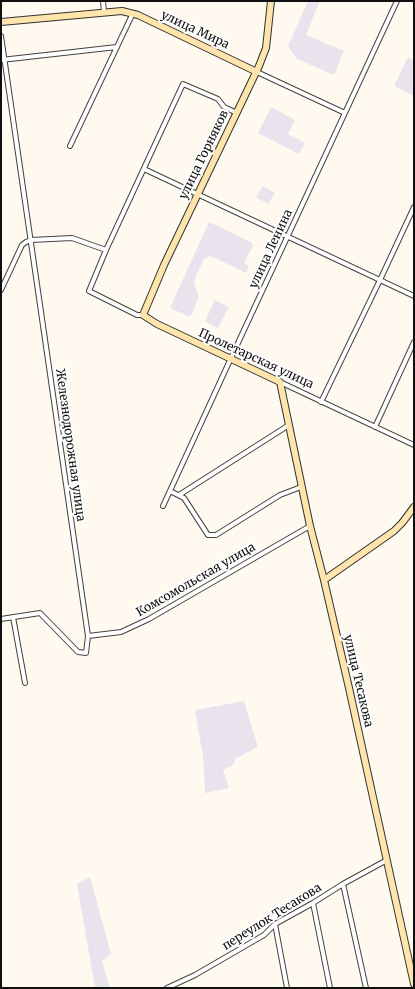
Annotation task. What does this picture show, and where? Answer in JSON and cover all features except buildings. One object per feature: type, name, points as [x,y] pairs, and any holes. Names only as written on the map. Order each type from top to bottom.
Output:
[{"type":"main road","name":"улица Горняков","points":[[143,315],[197,194],[257,72],[266,48],[271,1]]},
{"type":"main road","name":"улица Мира","points":[[1,22],[122,11],[133,14],[257,72]]},
{"type":"main road","name":"Пролетарская улица","points":[[143,315],[157,324],[280,382]]},
{"type":"main road","name":"улица Тесакова","points":[[280,382],[301,488],[349,688],[414,984]]},
{"type":"main road","points":[[324,580],[394,531],[413,509]]},
{"type":"street","points":[[103,1],[104,12]]},
{"type":"street","name":"улица Ленина","points":[[163,506],[397,1]]},
{"type":"street","points":[[70,146],[133,14]]},
{"type":"street","name":"Железнодорожная улица","points":[[1,36],[3,60],[31,240],[88,636],[86,653],[78,652],[40,613],[13,617]]},
{"type":"street","points":[[3,60],[117,47]]},
{"type":"street","name":"улица Мира","points":[[257,72],[345,113]]},
{"type":"street","points":[[1,290],[22,245],[31,240],[72,238],[106,250],[184,84],[218,99],[224,107],[237,113]]},
{"type":"street","points":[[144,169],[414,296]]},
{"type":"street","points":[[320,402],[414,207]]},
{"type":"street","name":"Пролетарская улица","points":[[106,250],[89,291],[137,315],[143,315]]},
{"type":"street","points":[[375,427],[414,342]]},
{"type":"street","name":"Пролетарская улица","points":[[280,382],[414,445]]},
{"type":"street","points":[[179,495],[289,425]]},
{"type":"street","points":[[170,491],[184,498],[208,535],[216,535],[280,494],[301,488]]},
{"type":"street","name":"Комсомольская улица","points":[[88,636],[121,632],[149,619],[310,526]]},
{"type":"street","points":[[1,619],[13,617],[25,683]]},
{"type":"street","name":"переулок Тесакова","points":[[167,988],[195,975],[258,938],[275,924],[387,860]]},
{"type":"street","points":[[343,884],[366,988]]},
{"type":"street","points":[[312,903],[330,988]]},
{"type":"street","points":[[275,924],[287,988]]},
{"type":"shaded area","points":[[308,1],[320,1],[306,35],[344,51],[334,75],[297,59],[288,46]]},
{"type":"shaded area","points":[[408,57],[414,60],[414,96],[394,86]]},
{"type":"shaded area","points":[[271,107],[295,120],[288,134],[305,143],[299,154],[258,133]]},
{"type":"shaded area","points":[[263,186],[275,193],[268,204],[256,197]]},
{"type":"shaded area","points":[[209,222],[251,242],[253,246],[244,263],[249,266],[246,273],[213,257],[209,256],[204,259],[194,283],[199,297],[190,317],[170,308]]},
{"type":"shaded area","points":[[215,300],[229,307],[218,328],[205,321]]},
{"type":"shaded area","points":[[244,701],[258,747],[236,758],[233,765],[223,770],[229,788],[205,793],[203,757],[195,710]]},
{"type":"shaded area","points":[[90,877],[111,954],[102,961],[110,988],[95,988],[77,884]]}]
